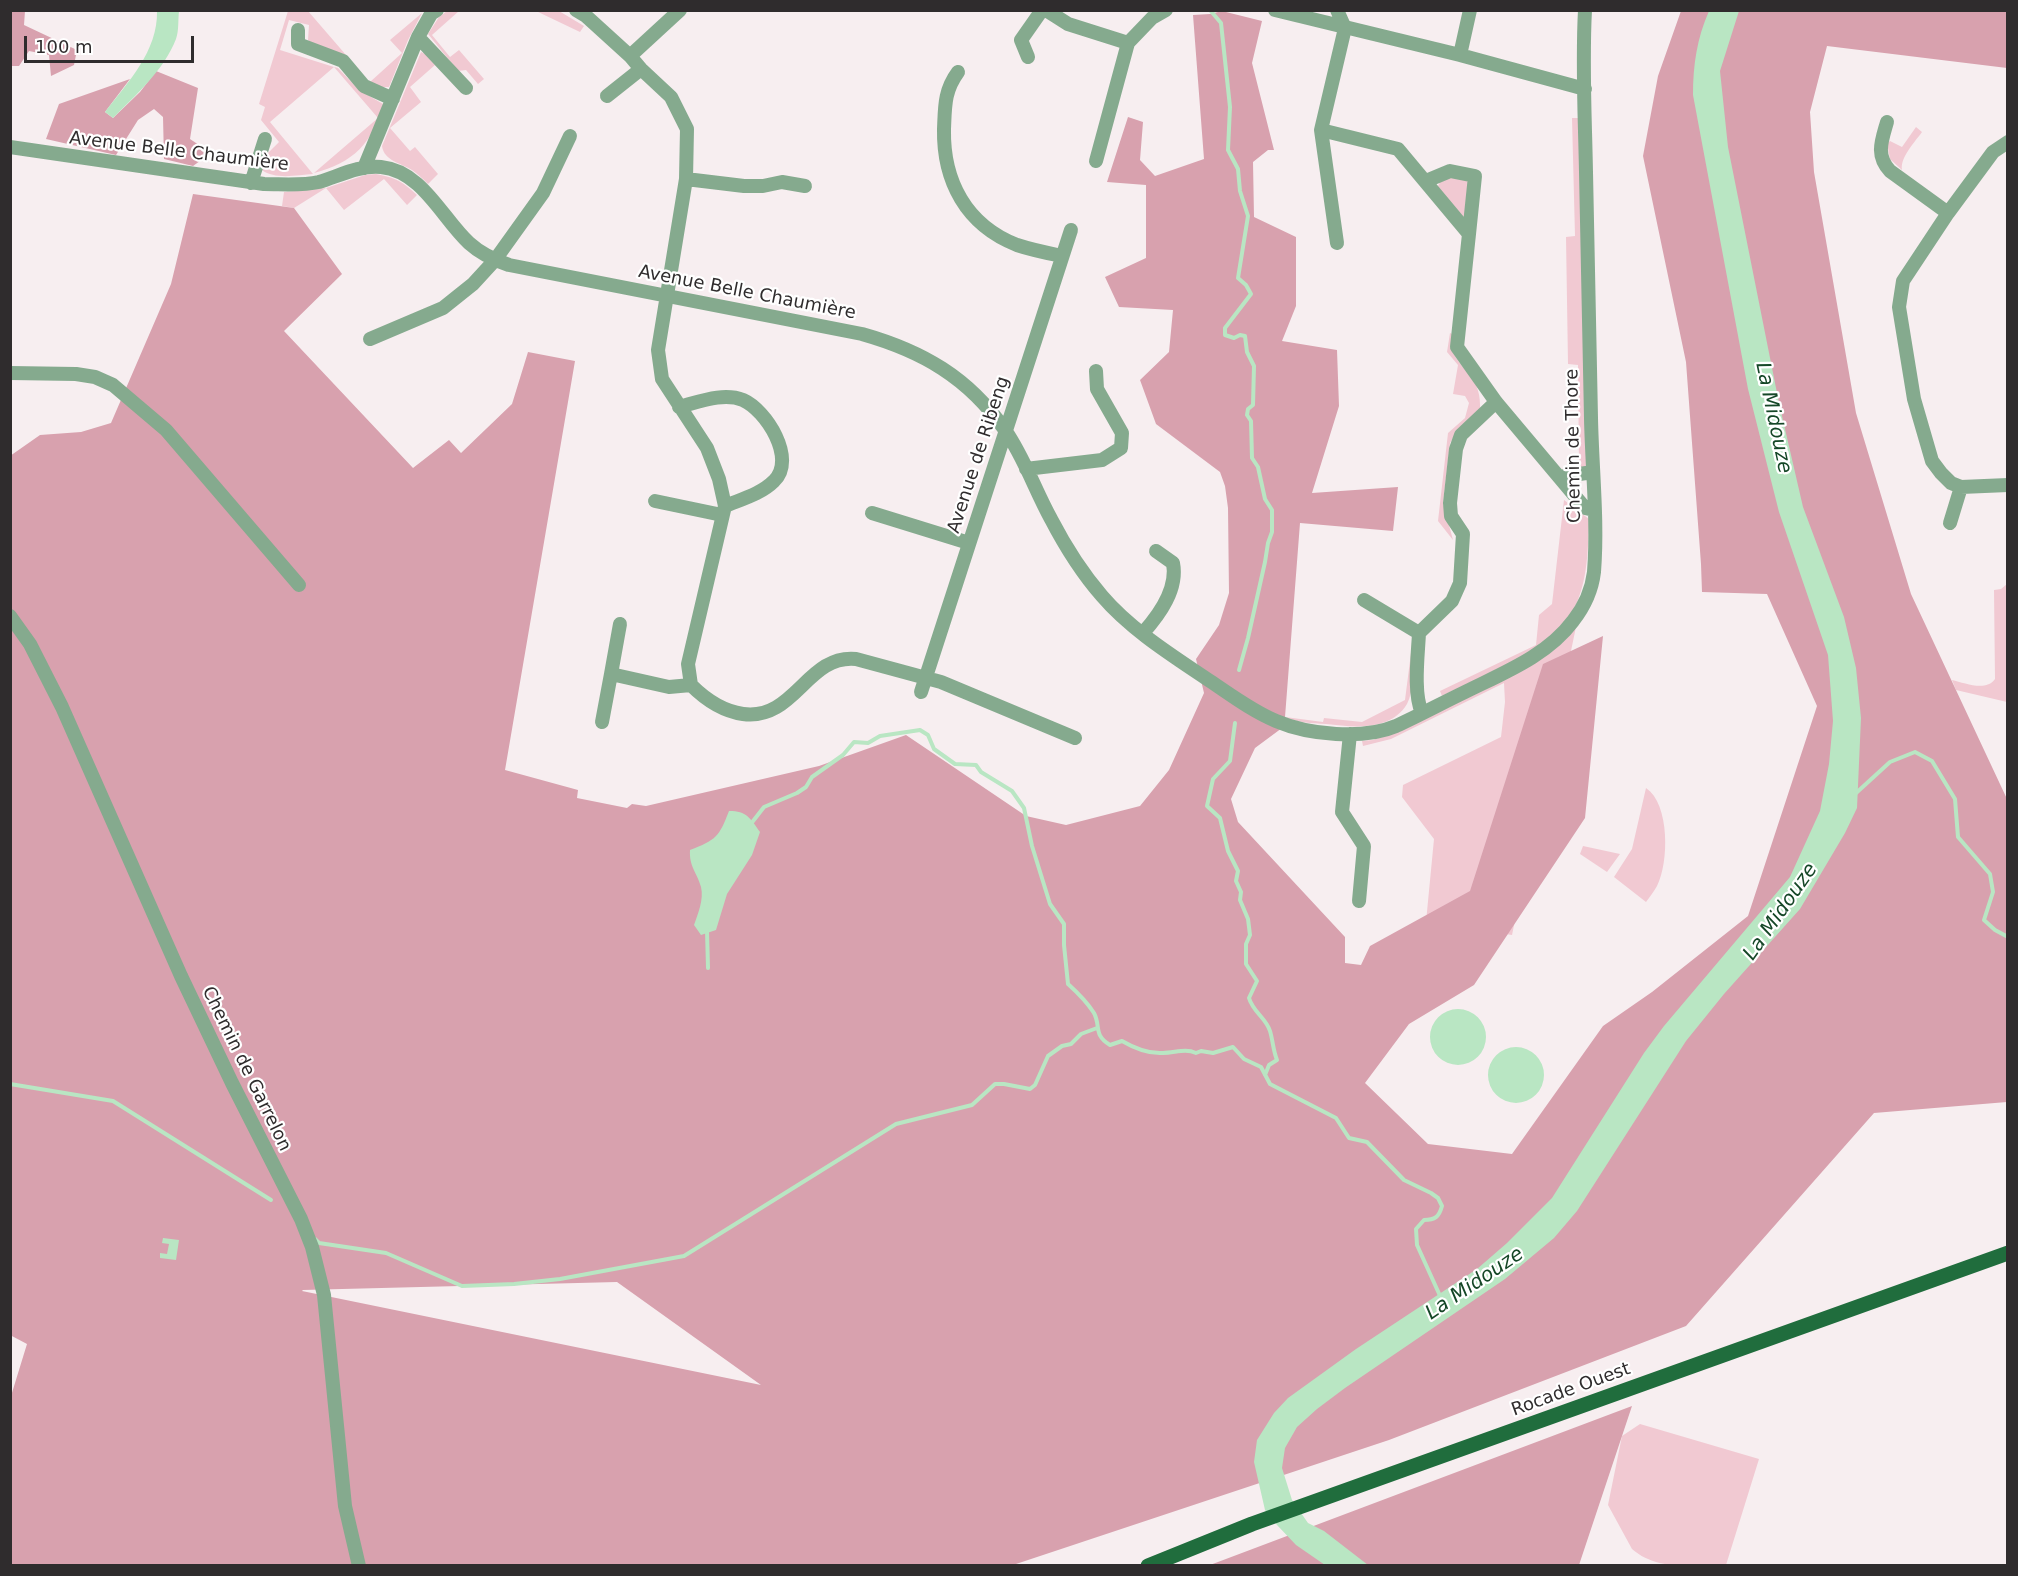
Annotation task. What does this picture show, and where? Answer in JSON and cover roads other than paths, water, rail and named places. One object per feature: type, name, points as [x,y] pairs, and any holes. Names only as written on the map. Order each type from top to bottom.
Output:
[{"type":"main road","name":"Rocade Ouest","points":[[1148,1566],[1304,1505],[2007,1253]]},
{"type":"street","points":[[576,10],[586,16],[630,56],[670,97],[687,129],[686,178],[658,350],[659,365],[662,379],[707,448],[719,479],[724,511],[688,664],[691,685],[722,708],[756,716],[783,704],[829,663],[848,658],[941,682],[1075,738]]},
{"type":"street","points":[[630,56],[680,10]]},
{"type":"street","points":[[1028,57],[1021,40],[1044,10],[1068,24],[1128,43]]},
{"type":"street","points":[[1096,162],[1128,43],[1152,18],[1166,10]]},
{"type":"street","points":[[1275,10],[1460,55],[1584,89]]},
{"type":"street","points":[[1336,10],[1345,28],[1322,130],[1337,243]]},
{"type":"street","points":[[1460,55],[1470,10]]},
{"type":"street","name":"Chemin de Thore","points":[[1350,734],[1391,728],[1514,667],[1543,650],[1574,621],[1591,586],[1594,572],[1594,510],[1584,89],[1585,10]]},
{"type":"street","points":[[364,168],[418,37],[432,12]]},
{"type":"street","points":[[298,30],[298,44],[343,61],[364,86],[393,99]]},
{"type":"street","points":[[418,37],[466,88]]},
{"type":"street","points":[[607,96],[641,69]]},
{"type":"street","points":[[958,72],[950,84],[945,105],[944,150],[952,183],[967,209],[984,226],[1016,244],[1062,256]]},
{"type":"street","points":[[1887,122],[1880,147],[1884,165],[1948,213]]},
{"type":"street","points":[[1322,130],[1398,149],[1469,234]]},
{"type":"street","points":[[370,339],[443,308],[473,284],[495,260],[543,193],[570,136]]},
{"type":"street","points":[[251,183],[265,139]]},
{"type":"street","points":[[2007,142],[1993,152],[1948,213],[1903,281],[1899,307],[1914,399],[1932,461],[1951,483],[1961,487],[2007,484]]},
{"type":"street","name":"Avenue Belle Chaumière","points":[[10,147],[251,183],[301,185],[364,168],[382,167],[410,179],[426,192],[469,242],[486,255],[509,265],[855,333],[890,342],[932,361],[957,379],[985,405],[1006,432],[1051,519],[1081,569],[1103,597],[1143,633],[1233,696],[1277,721],[1324,733],[1350,734]]},
{"type":"street","points":[[1426,181],[1450,171],[1475,176],[1457,347],[1496,402],[1585,508],[1594,510]]},
{"type":"street","points":[[686,178],[744,186],[763,186],[782,182],[805,186]]},
{"type":"street","name":"Avenue de Ribeng","points":[[921,692],[1071,230]]},
{"type":"street","points":[[1026,469],[1102,460],[1121,448],[1122,433],[1097,389],[1096,371]]},
{"type":"street","points":[[10,373],[95,376],[114,385],[166,430],[299,585]]},
{"type":"street","points":[[655,501],[724,511],[762,491],[777,479],[783,459],[780,445],[764,416],[742,400],[717,398],[679,407]]},
{"type":"street","points":[[1422,713],[1419,706],[1418,686],[1419,633],[1452,601],[1460,583],[1463,534],[1451,516],[1450,503],[1456,448],[1461,435],[1496,402]]},
{"type":"street","points":[[1559,477],[1593,472]]},
{"type":"street","points":[[1950,523],[1961,487]]},
{"type":"street","points":[[873,513],[969,543]]},
{"type":"street","points":[[1143,633],[1159,613],[1173,585],[1175,574],[1173,563],[1156,550]]},
{"type":"street","points":[[1364,600],[1419,633]]},
{"type":"street","name":"Chemin de Garrelon","points":[[10,616],[30,644],[62,707],[181,976],[301,1219],[312,1247],[324,1295],[345,1506],[359,1566]]},
{"type":"street","points":[[602,722],[620,624]]},
{"type":"street","points":[[611,674],[669,687],[691,685]]},
{"type":"street","points":[[1350,734],[1342,812],[1364,846],[1359,901]]},
{"type":"water","points":[[157,11],[179,11],[176,39],[157,72],[113,118],[105,112],[147,53],[153,39]]},
{"type":"water","name":"La Midouze","points":[[1709,11],[1739,11],[1720,71],[1728,147],[1779,403],[1803,507],[1844,617],[1856,668],[1861,718],[1857,808],[1845,833],[1800,909],[1724,994],[1686,1041],[1577,1211],[1554,1238],[1505,1279],[1345,1388],[1297,1427],[1285,1448],[1282,1468],[1292,1500],[1308,1523],[1324,1531],[1368,1565],[1325,1565],[1296,1545],[1265,1510],[1254,1462],[1257,1440],[1274,1413],[1288,1398],[1356,1349],[1477,1269],[1552,1198],[1644,1053],[1664,1026],[1790,877],[1820,811],[1829,764],[1833,721],[1828,655],[1779,512],[1748,389],[1693,95],[1696,52]]},
{"type":"water","points":[[729,811],[740,812],[748,816],[760,832],[752,855],[727,894],[716,930],[701,935],[694,925],[702,892],[691,861],[690,850],[716,836]]},
{"type":"water","points":[[1452,1009],[1464,1009],[1474,1013],[1482,1021],[1486,1037],[1482,1053],[1474,1061],[1464,1065],[1452,1065],[1442,1061],[1434,1053],[1430,1043],[1430,1031],[1434,1021],[1442,1013]]},
{"type":"water","points":[[1516,1047],[1527,1049],[1536,1055],[1542,1064],[1544,1075],[1542,1086],[1536,1095],[1527,1101],[1516,1103],[1505,1101],[1496,1095],[1490,1086],[1488,1075],[1490,1064],[1496,1055],[1505,1049]]},
{"type":"water","points":[[163,1238],[179,1240],[176,1260],[160,1258],[160,1253],[167,1254],[169,1244],[162,1243]]},
{"type":"waterway","points":[[1210,10],[1221,23],[1230,107],[1228,150],[1238,169],[1240,191],[1248,216],[1238,278],[1251,294],[1225,328],[1225,335],[1234,338],[1240,335],[1245,336],[1247,352],[1254,366],[1253,405],[1248,409],[1247,415],[1251,421],[1252,458],[1258,467],[1265,499],[1272,510],[1272,532],[1239,670]]},
{"type":"waterway","points":[[1235,723],[1230,761],[1213,779],[1207,806],[1220,818],[1228,851],[1238,871],[1236,881],[1241,892],[1240,900],[1248,919],[1250,935],[1246,944],[1246,964],[1257,981],[1249,998],[1268,1026],[1277,1060],[1269,1065],[1265,1075]]},
{"type":"waterway","name":"La Midouze","points":[[750,825],[764,807],[806,787],[812,777],[843,755],[854,742],[868,743],[880,736],[920,730],[928,735],[934,749],[955,764],[976,765],[981,772],[1012,791],[1024,808],[1032,846],[1050,904],[1064,924],[1068,984],[1094,1013],[1101,1038],[1110,1045],[1122,1041],[1152,1053],[1184,1051],[1213,1053],[1233,1047],[1244,1059],[1261,1067],[1270,1084],[1336,1118],[1349,1138],[1367,1142],[1404,1180],[1438,1198],[1442,1206],[1438,1215],[1424,1220],[1416,1229],[1417,1245],[1441,1298]]},
{"type":"waterway","points":[[1855,794],[1890,762],[1915,752],[1932,761],[1955,799],[1958,837],[1990,874],[1993,892],[1984,920],[1995,930],[2008,937]]},
{"type":"waterway","points":[[707,930],[708,968]]},
{"type":"waterway","points":[[315,1239],[319,1243],[386,1253],[462,1286],[560,1279],[684,1256],[896,1124],[972,1105],[995,1084],[1030,1089],[1035,1085],[1048,1056],[1062,1046],[1071,1044],[1081,1034],[1097,1028]]},
{"type":"waterway","points":[[10,1084],[113,1101],[271,1200]]}]
